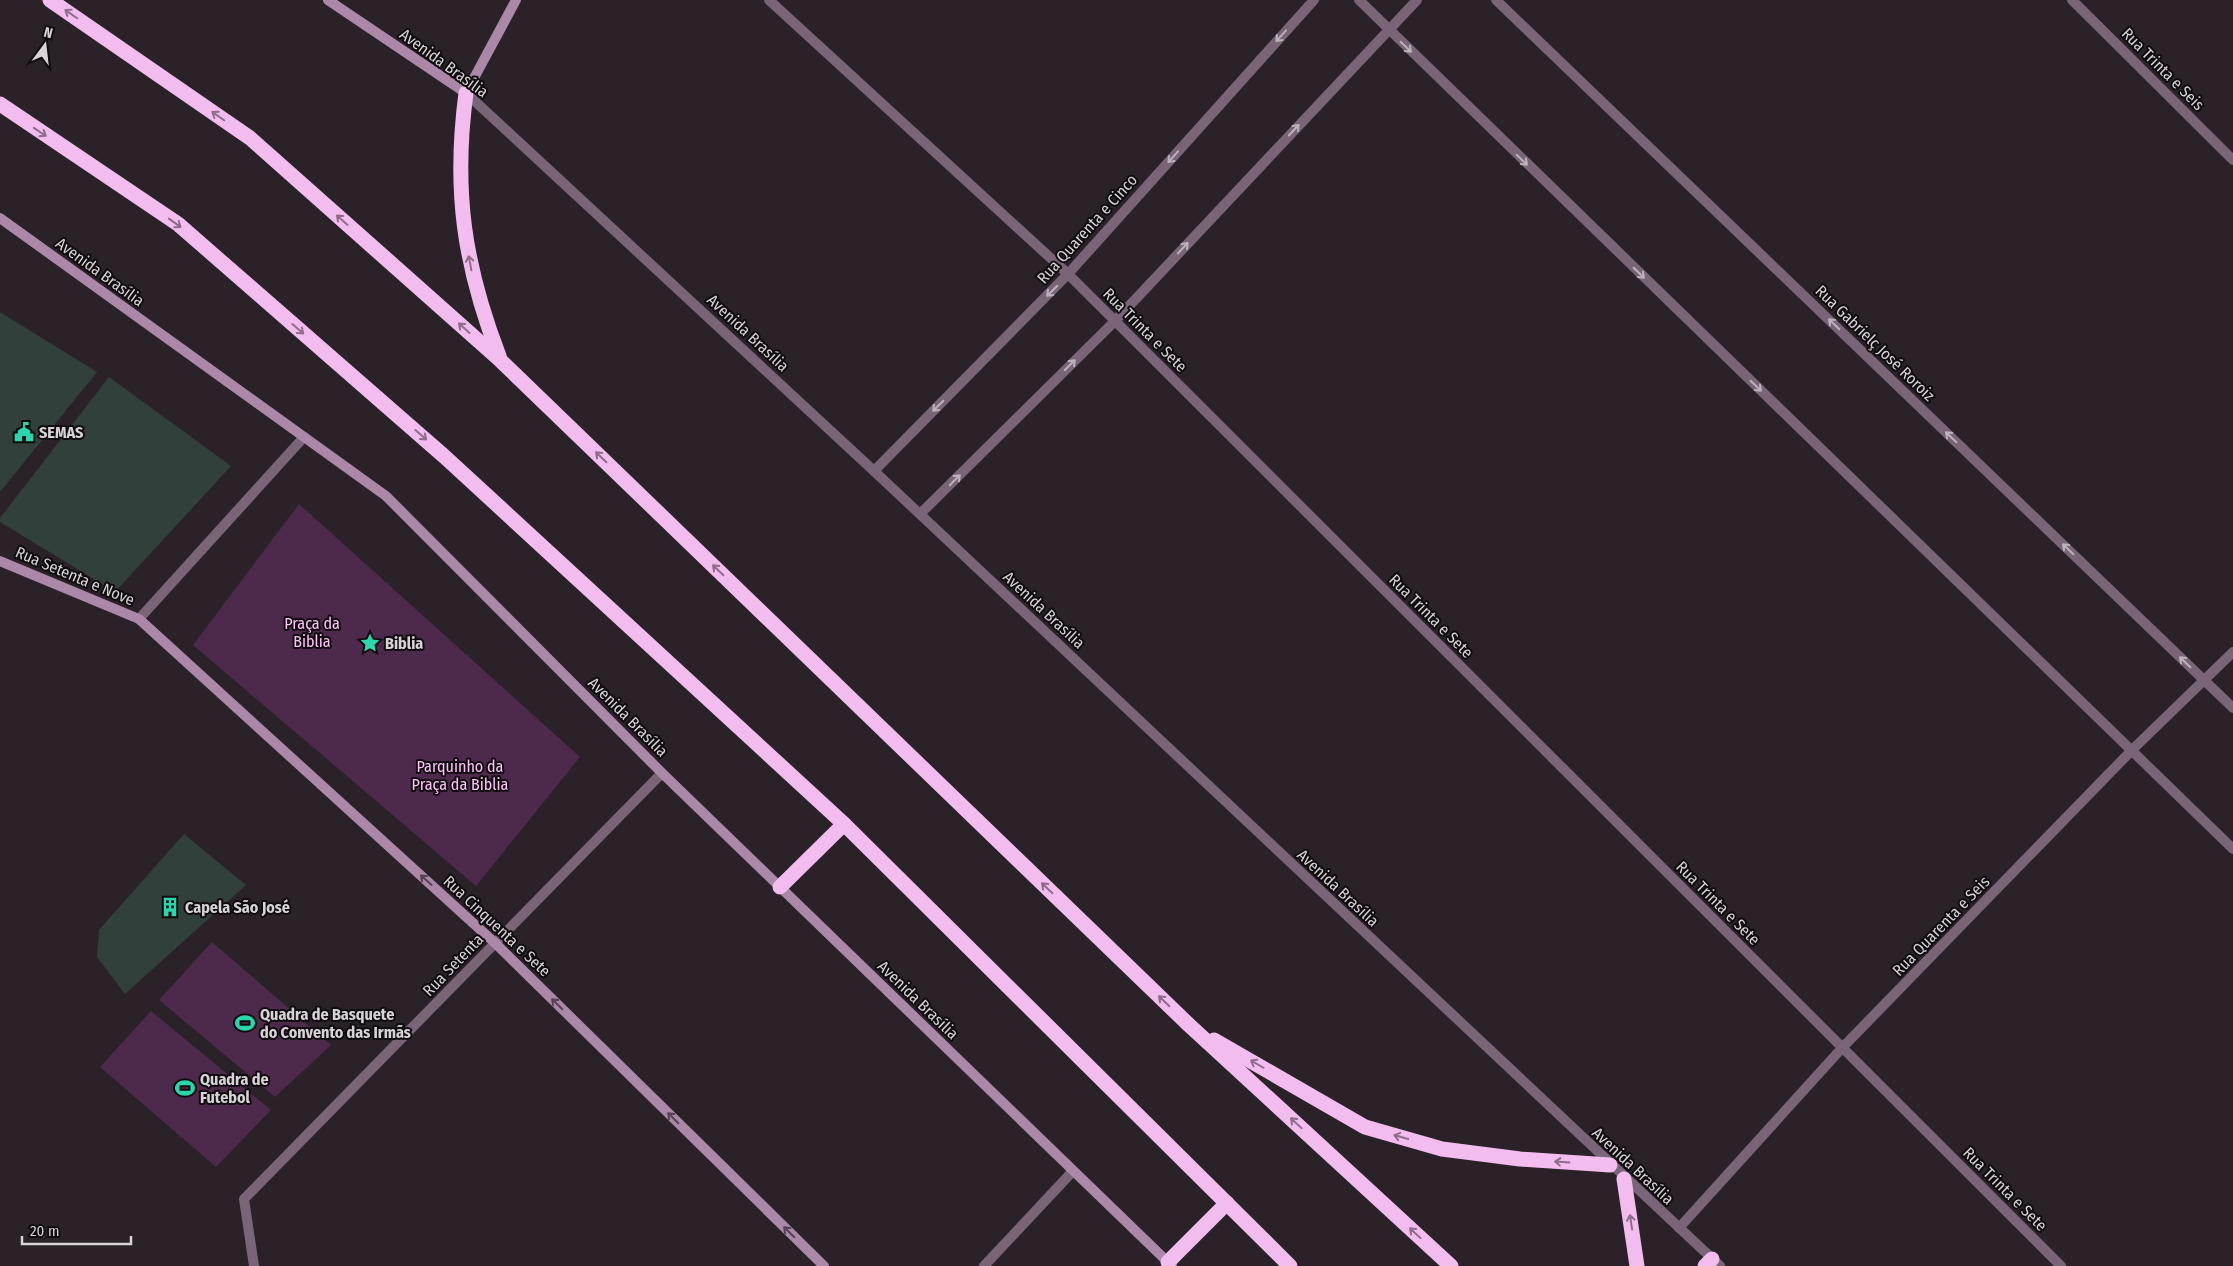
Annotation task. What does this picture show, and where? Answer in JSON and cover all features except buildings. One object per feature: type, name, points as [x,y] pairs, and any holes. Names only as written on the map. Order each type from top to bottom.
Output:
[{"type":"highway","points":[[50,0],[250,138],[500,360],[1188,1025],[1451,1266]]},
{"type":"highway","points":[[466,93],[460,136],[463,223],[478,297],[500,360]]},
{"type":"highway","points":[[0,104],[178,224],[445,457],[844,824],[1290,1266]]},
{"type":"highway","points":[[780,887],[844,824]]},
{"type":"highway","points":[[1188,1025],[1365,1127],[1442,1148],[1520,1159],[1610,1165]]},
{"type":"highway","points":[[1624,1179],[1637,1266]]},
{"type":"highway","points":[[1170,1264],[1227,1203]]},
{"type":"main road","name":"Avenida Brasília","points":[[328,0],[466,93]]},
{"type":"main road","points":[[466,93],[516,0]]},
{"type":"main road","name":"Avenida Brasília","points":[[0,218],[386,496],[662,772],[1170,1264]]},
{"type":"main road","name":"Rua Setenta e Nove","points":[[0,561],[139,619]]},
{"type":"main road","name":"Rua Cinquenta e Sete","points":[[139,619],[496,943],[824,1266]]},
{"type":"street","name":"Rua Trinta e Sete","points":[[769,0],[1068,274],[2061,1266]]},
{"type":"street","name":"Rua Quarenta e Cinco","points":[[874,470],[1068,274],[1314,0]]},
{"type":"street","points":[[1359,0],[2233,849]]},
{"type":"street","points":[[920,514],[1115,321],[1418,0]]},
{"type":"street","name":"Rua Gabrielç José Roroiz","points":[[1496,0],[2233,708]]},
{"type":"street","name":"Rua Trinta e Seis","points":[[2072,0],[2233,160]]},
{"type":"street","name":"Avenida Brasília","points":[[466,93],[874,470],[1678,1228],[1712,1264]]},
{"type":"street","points":[[139,619],[304,437]]},
{"type":"street","name":"Rua Quarenta e Seis","points":[[1678,1228],[1842,1048],[2132,750],[2233,652]]},
{"type":"street","name":"Rua Setenta","points":[[254,1266],[244,1199],[662,772]]},
{"type":"street","points":[[984,1266],[1073,1172]]},
{"type":"green space","name":"Praça da Biblia","points":[[299,504],[580,757],[476,886],[193,645]]},
{"type":"green space","name":"Quadra de Basquete do Convento das Irmãs","points":[[212,942],[331,1045],[275,1097],[159,1000]]},
{"type":"green space","name":"Quadra de Futebol","points":[[151,1011],[271,1110],[216,1167],[100,1067]]},
{"type":"place","name":"SEMAS","points":[[24,432]]},
{"type":"place","name":"Biblia","points":[[370,643]]},
{"type":"place","name":"Capela São José","points":[[170,907]]},
{"type":"place","name":"Quadra de Basquete do Convento das Irmãs","points":[[245,1023]]},
{"type":"place","name":"Quadra de Futebol","points":[[185,1088]]},
{"type":"park label","name":"Parquinho da Praça da Biblia","points":[[460,775]]}]
